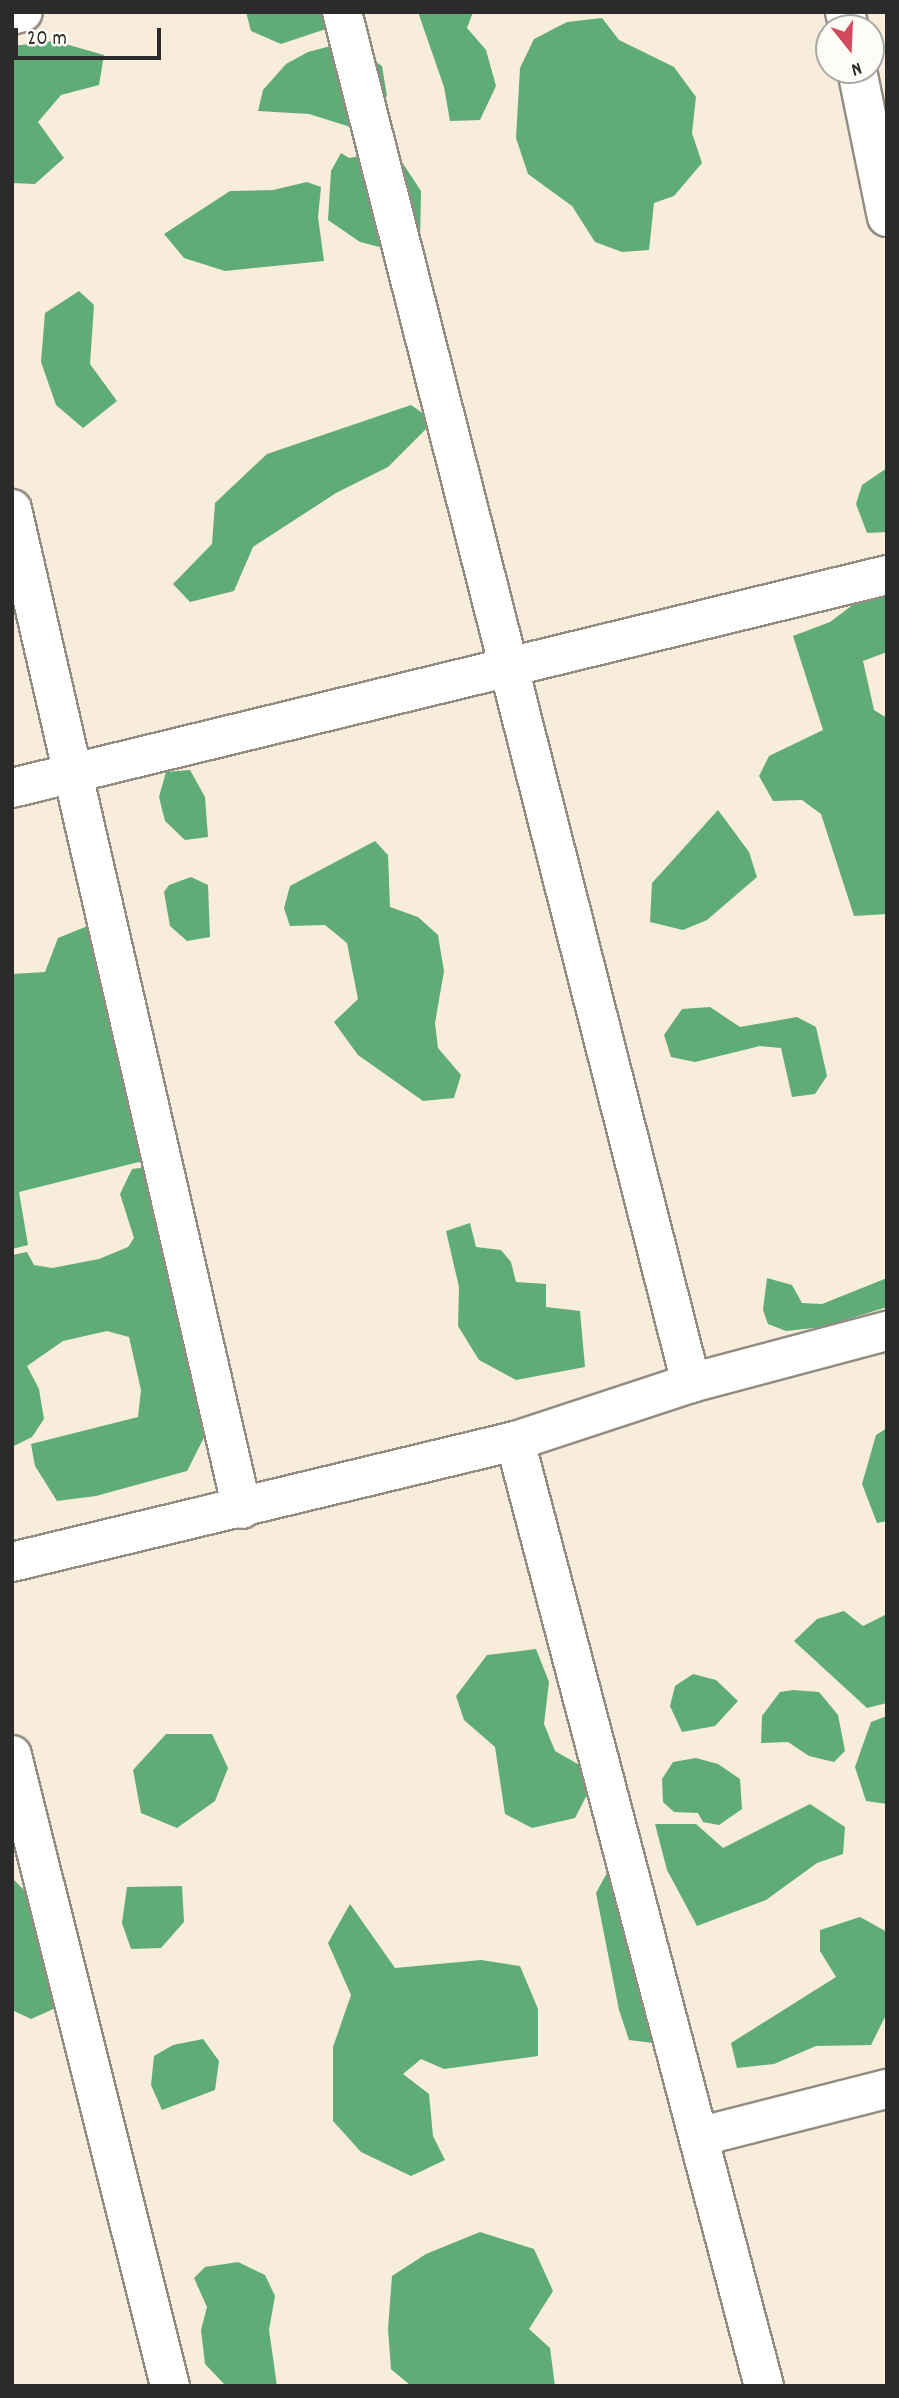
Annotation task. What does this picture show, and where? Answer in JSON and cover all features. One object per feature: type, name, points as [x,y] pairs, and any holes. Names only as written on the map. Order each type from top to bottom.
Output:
[{"type":"street","points":[[12,15],[23,12]]},
{"type":"street","points":[[342,12],[691,1383]]},
{"type":"street","points":[[860,84],[887,217]]},
{"type":"street","points":[[12,509],[242,1509]]},
{"type":"street","points":[[12,788],[887,575]]},
{"type":"street","points":[[12,1562],[242,1509],[515,1441],[691,1383],[887,1331]]},
{"type":"street","points":[[515,1441],[702,2136],[764,2386]]},
{"type":"street","points":[[12,1755],[170,2386]]},
{"type":"street","points":[[702,2136],[887,2089]]},
{"type":"green space","points":[[246,12],[337,12],[338,25],[281,44],[251,31]]},
{"type":"green space","points":[[418,12],[473,12],[467,28],[486,50],[496,86],[480,120],[450,121],[444,87]]},
{"type":"green space","points":[[602,18],[619,40],[674,67],[696,97],[692,133],[702,163],[674,196],[654,203],[649,250],[622,252],[595,242],[572,206],[528,174],[516,138],[520,68],[534,39],[567,22]]},
{"type":"green space","points":[[55,41],[104,55],[99,85],[61,95],[38,122],[64,158],[35,184],[12,183],[12,46]]},
{"type":"green space","points":[[346,42],[382,66],[387,96],[357,129],[309,114],[258,111],[263,90],[286,64],[308,52]]},
{"type":"green space","points":[[394,150],[421,191],[420,244],[395,251],[360,242],[328,220],[331,171],[341,153],[349,158]]},
{"type":"green space","points":[[307,182],[321,187],[318,217],[324,261],[225,271],[184,258],[164,234],[230,191],[273,190]]},
{"type":"green space","points":[[79,291],[94,305],[90,364],[117,401],[83,428],[56,405],[41,362],[45,313]]},
{"type":"green space","points":[[411,405],[434,421],[388,467],[336,493],[253,547],[234,591],[190,602],[173,584],[212,544],[215,503],[267,454]]},
{"type":"green space","points":[[887,468],[887,532],[867,533],[856,504],[862,485]]},
{"type":"green space","points":[[887,587],[887,652],[863,661],[874,710],[887,718],[887,914],[854,916],[821,814],[802,800],[773,801],[759,776],[769,756],[823,730],[793,636],[830,622],[862,598]]},
{"type":"green space","points":[[190,770],[205,797],[208,837],[185,840],[165,821],[159,797],[166,772]]},
{"type":"green space","points":[[718,810],[749,852],[757,877],[707,920],[683,930],[650,922],[652,883]]},
{"type":"green space","points":[[375,841],[388,855],[390,907],[418,917],[438,935],[444,971],[435,1023],[438,1048],[461,1075],[454,1098],[423,1101],[358,1055],[334,1022],[358,999],[347,943],[325,925],[290,926],[284,908],[290,886]]},
{"type":"green space","points":[[191,877],[208,885],[210,937],[187,941],[170,926],[164,892],[169,885]]},
{"type":"green space","points":[[95,923],[159,1157],[19,1192],[28,1245],[12,1249],[12,974],[45,972],[58,938]]},
{"type":"green space","points":[[710,1007],[740,1027],[797,1017],[816,1027],[827,1076],[815,1094],[792,1097],[781,1048],[760,1046],[695,1062],[671,1057],[664,1035],[682,1009]]},
{"type":"green space","points":[[164,1165],[216,1414],[187,1471],[96,1496],[57,1501],[35,1466],[31,1444],[138,1417],[141,1390],[129,1337],[107,1331],[63,1341],[27,1366],[39,1389],[44,1419],[32,1437],[12,1447],[12,1255],[27,1252],[34,1265],[52,1268],[99,1259],[128,1247],[134,1238],[120,1194],[132,1169]]},
{"type":"green space","points":[[470,1223],[476,1247],[501,1250],[511,1262],[516,1282],[546,1284],[546,1307],[580,1311],[585,1367],[516,1380],[479,1360],[458,1326],[459,1287],[446,1231]]},
{"type":"green space","points":[[767,1278],[792,1285],[802,1303],[822,1304],[887,1278],[887,1307],[823,1327],[786,1331],[768,1324],[763,1310]]},
{"type":"green space","points":[[887,1428],[887,1521],[877,1523],[862,1484],[876,1435]]},
{"type":"green space","points":[[844,1611],[863,1626],[887,1614],[887,1703],[867,1708],[794,1641],[817,1619]]},
{"type":"green space","points":[[536,1649],[549,1682],[544,1724],[555,1751],[583,1767],[590,1789],[575,1818],[532,1828],[505,1814],[495,1747],[464,1720],[456,1696],[487,1655]]},
{"type":"green space","points":[[693,1674],[716,1680],[738,1701],[715,1726],[682,1732],[670,1706],[675,1686]]},
{"type":"green space","points":[[780,1692],[819,1692],[838,1715],[845,1751],[834,1762],[809,1756],[788,1742],[761,1743],[762,1716]]},
{"type":"green space","points":[[887,1716],[887,1804],[866,1801],[855,1767],[871,1722]]},
{"type":"green space","points":[[166,1734],[212,1734],[228,1768],[215,1801],[177,1828],[141,1813],[133,1770]]},
{"type":"green space","points":[[696,1758],[718,1764],[740,1779],[742,1809],[719,1825],[703,1822],[698,1813],[674,1812],[663,1802],[662,1779],[673,1762]]},
{"type":"green space","points":[[810,1804],[845,1827],[843,1854],[817,1863],[766,1900],[697,1926],[667,1870],[655,1824],[696,1824],[723,1848]]},
{"type":"green space","points":[[608,1871],[660,2001],[653,2043],[629,2040],[619,2010],[596,1893]]},
{"type":"green space","points":[[12,1878],[37,1903],[60,2006],[31,2019],[12,2010]]},
{"type":"green space","points":[[182,1886],[184,1922],[161,1948],[131,1949],[122,1923],[127,1887]]},
{"type":"green space","points":[[350,1904],[395,1968],[481,1960],[520,1966],[538,2009],[538,2056],[444,2069],[421,2059],[403,2074],[429,2094],[433,2136],[445,2160],[411,2176],[361,2152],[333,2121],[333,2047],[351,1995],[328,1943]]},
{"type":"green space","points":[[860,1917],[887,1932],[887,2013],[871,2045],[816,2046],[774,2064],[737,2068],[731,2043],[836,1977],[820,1951],[820,1930]]},
{"type":"green space","points":[[203,2039],[219,2061],[215,2090],[162,2110],[151,2085],[154,2056],[173,2045]]},
{"type":"green space","points":[[480,2232],[534,2249],[553,2291],[529,2329],[550,2348],[555,2386],[411,2386],[391,2369],[388,2329],[392,2276],[426,2254]]},
{"type":"green space","points":[[238,2262],[265,2275],[275,2296],[269,2330],[277,2386],[226,2386],[205,2364],[201,2330],[207,2307],[194,2278],[205,2267]]}]
